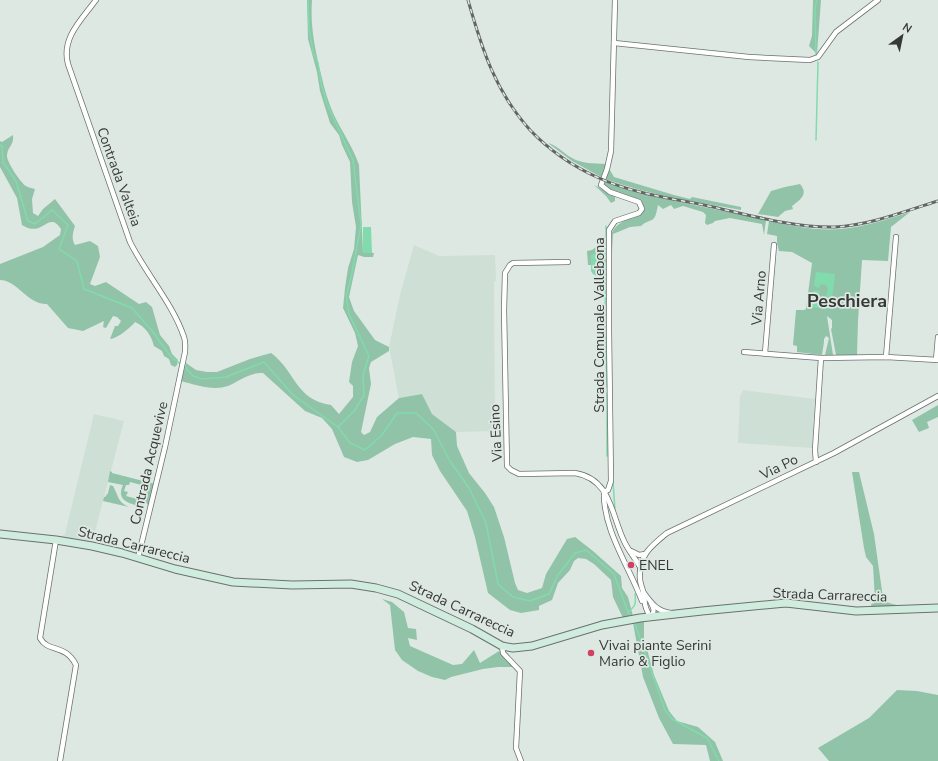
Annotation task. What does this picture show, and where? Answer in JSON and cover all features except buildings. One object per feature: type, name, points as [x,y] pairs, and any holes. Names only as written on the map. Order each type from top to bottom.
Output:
[{"type":"main road","name":"Strada Carrareccia","points":[[0,534],[56,540],[105,548],[174,569],[233,582],[292,585],[351,584],[376,588],[391,592],[410,600],[472,629],[502,646],[514,648],[526,647],[595,627],[639,618],[786,603],[856,611],[938,608]]},
{"type":"street","name":"Contrada Valteia","points":[[96,0],[70,34],[66,46],[66,58],[130,242],[137,257],[179,325],[184,338],[185,352],[181,372]]},
{"type":"street","name":"Strada Comunale Vallebona","points":[[604,492],[608,490],[611,481],[609,234],[610,227],[615,221],[639,213],[642,209],[639,202],[610,192],[601,185],[607,169],[611,151],[615,0]]},
{"type":"street","points":[[614,42],[749,57],[810,60],[818,57],[836,32],[878,0]]},
{"type":"street","points":[[886,357],[896,237]]},
{"type":"street","name":"Via Arno","points":[[765,353],[774,245]]},
{"type":"street","name":"Via Esino","points":[[568,262],[513,263],[505,273],[506,462],[509,468],[519,474],[582,474],[592,479],[604,492]]},
{"type":"street","points":[[744,352],[821,358],[886,357],[937,360],[938,337]]},
{"type":"street","points":[[816,462],[815,450],[821,358]]},
{"type":"street","name":"Contrada Acquevive","points":[[138,558],[181,372]]},
{"type":"street","name":"Via Po","points":[[640,567],[645,554],[650,547],[668,534],[852,444],[938,396]]},
{"type":"street","points":[[604,492],[610,501],[619,529],[628,549],[640,567],[640,579],[645,607],[639,618]]},
{"type":"street","points":[[604,492],[604,508],[610,528],[645,607],[651,617],[654,609],[643,592]]},
{"type":"street","points":[[56,540],[40,638],[45,644],[69,653],[76,665],[60,761]]},
{"type":"street","points":[[628,549],[637,554],[645,554]]},
{"type":"street","points":[[628,569],[635,571],[640,567]]},
{"type":"street","points":[[651,603],[661,611],[678,614]]},
{"type":"street","points":[[502,646],[503,654],[520,671],[516,748],[522,761]]},
{"type":"shaded area","points":[[307,0],[312,0],[314,37],[326,95],[334,115],[354,152],[359,165],[363,252],[374,253],[373,257],[358,255],[349,297],[354,311],[375,340],[389,347],[389,351],[371,362],[369,368],[371,384],[361,432],[364,435],[370,432],[377,417],[399,398],[422,394],[432,414],[456,432],[457,446],[469,473],[494,507],[504,537],[518,590],[527,593],[542,588],[546,574],[567,539],[575,537],[621,576],[622,588],[628,597],[633,616],[623,618],[613,597],[611,580],[594,564],[586,559],[578,558],[574,561],[570,570],[558,583],[552,600],[539,606],[539,610],[521,613],[510,610],[488,593],[475,537],[467,511],[440,471],[432,455],[431,439],[413,437],[395,444],[368,460],[357,462],[344,457],[332,429],[322,418],[305,411],[263,373],[249,375],[228,386],[216,388],[204,387],[181,381],[186,363],[196,370],[217,372],[250,359],[271,353],[279,360],[296,384],[303,391],[319,402],[331,405],[339,414],[353,397],[353,386],[349,382],[352,362],[358,346],[355,333],[343,308],[348,268],[354,249],[356,227],[352,202],[350,162],[339,135],[330,123],[320,91],[317,72],[308,39]]},
{"type":"shaded area","points":[[813,0],[821,0],[817,54],[809,46],[812,36]]},
{"type":"shaded area","points":[[13,135],[13,142],[7,158],[14,172],[21,181],[27,187],[35,189],[32,199],[33,213],[38,216],[43,209],[55,199],[75,226],[73,238],[75,245],[90,241],[98,246],[100,257],[90,284],[95,286],[106,282],[139,304],[146,302],[152,307],[160,335],[169,346],[172,354],[178,360],[175,367],[171,365],[169,359],[164,356],[162,351],[154,346],[150,335],[145,329],[135,322],[120,335],[110,339],[115,326],[118,326],[121,321],[117,317],[113,316],[106,328],[103,327],[104,321],[83,331],[68,328],[47,304],[34,301],[12,284],[0,280],[0,264],[43,247],[60,235],[61,229],[52,222],[35,229],[22,225],[17,198],[0,167],[0,141],[2,142]]},
{"type":"shaded area","points":[[548,143],[576,160],[588,163],[606,164],[601,177],[572,161]]},
{"type":"shaded area","points":[[610,170],[614,177],[690,199],[692,197],[741,207],[741,210],[673,198],[622,185],[605,179]]},
{"type":"shaded area","points":[[605,182],[641,194],[766,220],[764,235],[762,224],[730,218],[715,221],[707,225],[705,223],[706,215],[703,212],[683,206],[674,209],[671,205],[663,209],[658,205],[655,216],[652,220],[641,226],[630,227],[613,234],[612,252],[610,244],[613,231],[622,222],[642,214],[645,208],[640,200],[610,190],[605,186]]},
{"type":"shaded area","points":[[800,184],[803,188],[804,194],[792,206],[793,209],[785,211],[778,217],[758,214],[771,191]]},
{"type":"shaded area","points":[[594,185],[615,196],[615,201],[611,203]]},
{"type":"shaded area","points":[[910,212],[891,227],[888,261],[862,260],[857,355],[836,355],[831,329],[832,320],[827,316],[833,355],[825,355],[829,338],[826,336],[824,339],[822,355],[797,352],[797,346],[793,345],[796,310],[806,309],[812,263],[792,252],[779,251],[777,236],[767,234],[769,221],[814,229],[841,229],[867,225]]},
{"type":"shaded area","points":[[363,227],[371,227],[372,253],[363,253]]},
{"type":"shaded area","points":[[414,245],[439,256],[495,255],[495,431],[456,432],[432,414],[422,394],[399,398],[389,347],[400,295]]},
{"type":"shaded area","points":[[596,247],[607,249],[606,278],[593,274],[591,271],[603,270],[591,255],[591,265],[588,265],[587,251]]},
{"type":"shaded area","points":[[594,253],[603,257],[603,270],[591,271],[591,255]]},
{"type":"shaded area","points":[[816,272],[835,274],[831,307],[828,307],[827,309],[811,307],[814,290],[820,291],[819,296],[826,297],[828,290],[827,286],[824,284],[820,285],[819,288],[814,285]]},
{"type":"shaded area","points":[[743,390],[815,399],[812,448],[738,443],[740,396]]},
{"type":"shaded area","points":[[938,405],[938,417],[927,422],[929,428],[919,432],[912,420]]},
{"type":"shaded area","points":[[94,414],[124,421],[92,543],[60,538],[65,534]]},
{"type":"shaded area","points":[[110,471],[112,473],[155,484],[149,507],[144,499],[147,491],[145,486],[130,482],[129,485],[126,485],[124,491],[128,492],[126,496],[141,500],[144,507],[130,503],[123,499],[121,495],[123,485],[108,482]]},
{"type":"shaded area","points":[[852,472],[859,472],[874,534],[883,598],[889,603],[904,607],[872,609],[871,604],[875,603],[873,566],[866,557]]},
{"type":"shaded area","points":[[110,485],[113,486],[120,501],[129,507],[103,501],[104,497],[108,493]]},
{"type":"shaded area","points":[[382,599],[392,602],[404,612],[408,628],[416,629],[417,640],[408,638],[410,646],[453,665],[462,664],[474,650],[480,663],[499,651],[513,667],[483,669],[451,677],[445,680],[432,677],[418,671],[402,660],[395,650],[390,605]]},
{"type":"shaded area","points":[[644,621],[644,638],[654,675],[669,711],[677,721],[698,727],[715,742],[723,761],[710,761],[706,745],[673,744],[659,718],[643,677],[633,623]]},
{"type":"shaded area","points":[[897,690],[917,691],[938,695],[938,761],[829,761],[818,748],[869,718]]},
{"type":"waterway","points":[[308,0],[309,27],[313,52],[318,63],[321,83],[327,104],[353,160],[361,225],[346,296],[349,314],[369,356],[363,375],[364,395],[355,410],[338,427],[350,443],[365,450],[382,435],[397,413],[416,413],[433,429],[450,461],[469,488],[486,523],[498,584],[513,597],[530,601],[549,594],[558,575],[575,553],[586,550],[614,574],[628,612],[632,618]]},
{"type":"waterway","points":[[816,56],[815,7],[817,0]]},
{"type":"waterway","points":[[816,140],[818,62]]},
{"type":"waterway","points":[[0,145],[2,146],[3,162],[16,181],[28,221],[35,224],[52,210],[68,225],[59,249],[77,261],[84,289],[132,308],[153,332],[171,357],[185,367],[193,376],[202,379],[226,377],[264,362],[293,395],[338,427]]},
{"type":"waterway","points":[[606,226],[606,245]]},
{"type":"waterway","points":[[598,257],[600,243]]},
{"type":"waterway","points":[[606,248],[605,321],[607,387]]},
{"type":"waterway","points":[[593,270],[594,274],[605,277]]},
{"type":"waterway","points":[[607,393],[607,456]]},
{"type":"waterway","points":[[613,482],[615,510]]},
{"type":"waterway","points":[[628,612],[635,604],[635,594]]},
{"type":"waterway","points":[[634,621],[665,710],[672,719],[707,738],[719,761]]},
{"type":"railway","points":[[468,0],[491,69],[518,115],[530,130],[554,151],[580,169],[599,178],[624,188],[769,220],[819,227],[862,224],[938,201]]},
{"type":"place","name":"ENEL","points":[[631,565]]},
{"type":"place","name":"Vivai piante Serini Mario & Figlio","points":[[591,653]]},
{"type":"district","name":"Peschiera","points":[[847,301]]}]
